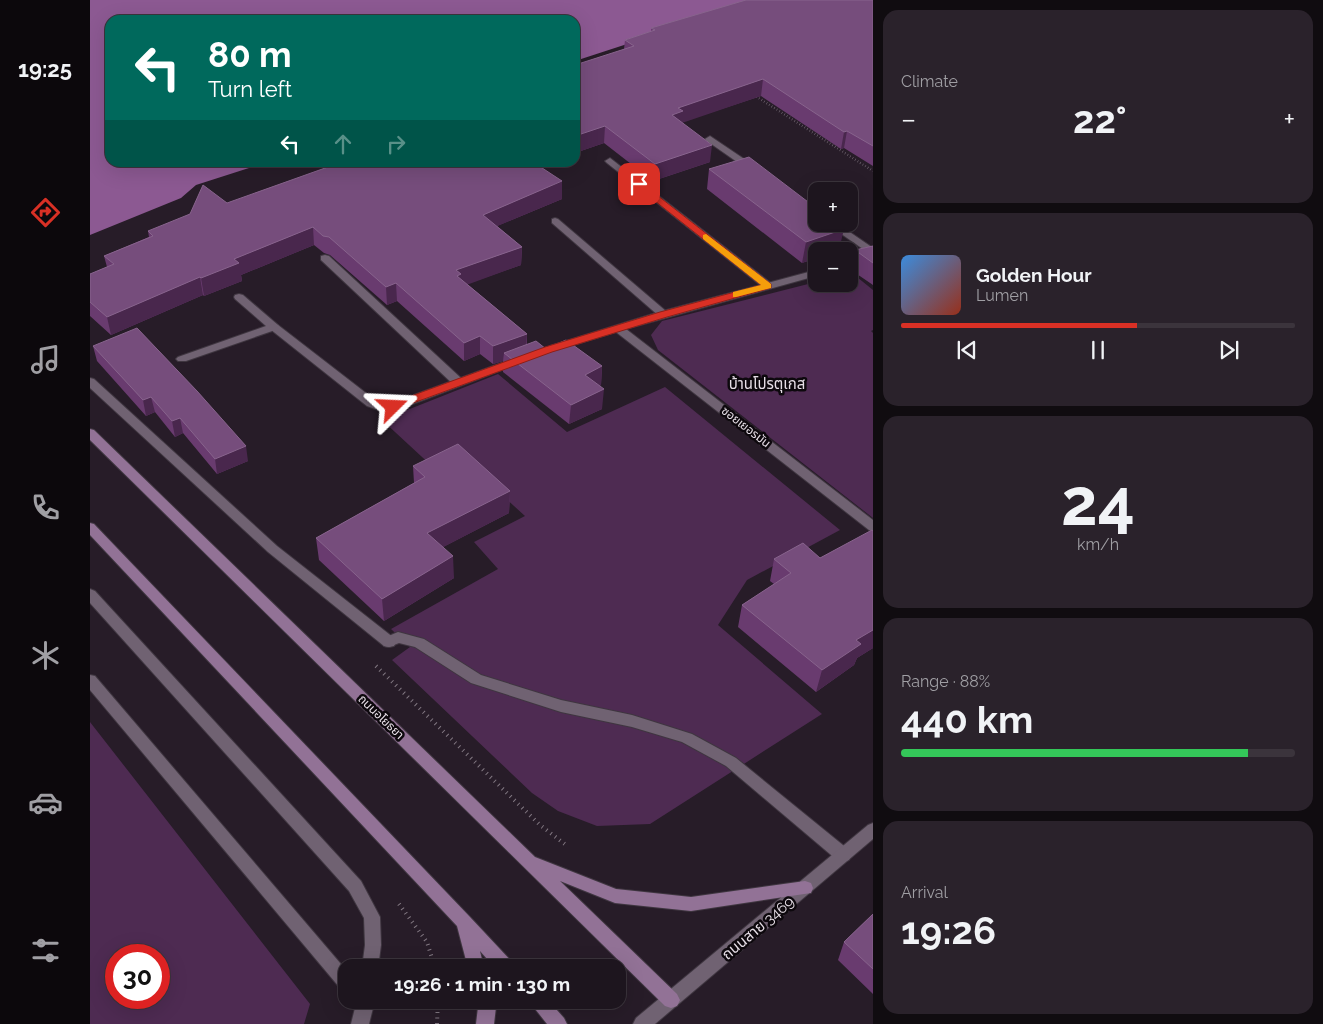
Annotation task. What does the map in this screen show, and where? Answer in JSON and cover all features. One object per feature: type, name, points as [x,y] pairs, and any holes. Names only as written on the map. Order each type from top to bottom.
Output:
[{"type":"main road","name":"ถนนอโยธยา","points":[[90,434],[671,1000]]},
{"type":"main road","points":[[90,527],[464,919],[499,959]]},
{"type":"main road","points":[[529,861],[615,896],[691,904],[805,888]]},
{"type":"main road","points":[[464,919],[474,959]]},
{"type":"main road","points":[[485,1024],[487,1009]]},
{"type":"main road","points":[[544,1009],[558,1024]]},
{"type":"street","points":[[710,139],[759,173]]},
{"type":"street","points":[[610,161],[768,286]]},
{"type":"street","points":[[554,221],[663,314]]},
{"type":"street","points":[[843,232],[873,253]]},
{"type":"street","points":[[325,258],[458,382]]},
{"type":"street","points":[[858,263],[873,259]]},
{"type":"street","points":[[239,297],[371,403],[393,407],[535,354],[663,314],[808,275]]},
{"type":"street","points":[[182,359],[274,327]]},
{"type":"street","name":"ซอยเยอรมัน","points":[[618,328],[873,527]]},
{"type":"street","points":[[90,382],[271,549],[337,604],[389,642],[398,637],[419,644],[476,679],[561,706],[632,721],[687,738],[731,762],[844,855]]},
{"type":"street","points":[[90,594],[355,886],[372,917],[373,945],[371,959]]},
{"type":"street","points":[[90,680],[338,973]]},
{"type":"street","name":"ถนนสาย 3469","points":[[642,1024],[873,830]]},
{"type":"street","points":[[360,1024],[363,1009]]},
{"type":"path","points":[[751,93],[873,171]]},
{"type":"path","points":[[370,661],[540,825],[568,846]]},
{"type":"path","points":[[437,1024],[438,1009]]},
{"type":"shaded area","points":[[90,0],[762,0],[580,59],[580,15],[105,15],[105,167],[252,167],[196,185],[181,198],[90,235]]},
{"type":"shaded area","points":[[858,278],[873,290],[873,330],[871,331],[873,333],[873,518],[658,350],[651,335],[662,321],[808,284],[808,292],[858,292]]},
{"type":"shaded area","points":[[498,374],[567,432],[665,387],[840,530],[747,580],[718,625],[822,714],[650,824],[597,826],[558,811],[532,793],[392,660],[410,647],[391,629],[498,569],[474,542],[525,516],[461,458],[435,469],[382,420]]},
{"type":"shaded area","points":[[90,722],[310,1004],[304,1024],[90,1024]]},
{"type":"building","points":[[746,0],[873,0],[873,146],[847,131],[844,132],[763,79],[678,108],[683,111],[672,115],[712,145],[655,164],[605,126],[580,134],[580,63],[634,46],[625,40],[655,30],[651,28]]},
{"type":"building","points":[[749,157],[808,202],[808,232],[835,232],[806,242],[709,169]]},
{"type":"building","points":[[328,167],[541,167],[562,181],[483,215],[522,247],[456,270],[461,274],[457,276],[527,334],[493,346],[480,336],[464,343],[396,283],[386,287],[329,237],[323,236],[313,227],[234,259],[239,263],[200,277],[107,317],[90,302],[90,274],[114,264],[104,256],[153,236],[148,231],[190,214],[203,185],[227,203]]},
{"type":"building","points":[[873,246],[873,263],[858,252],[858,249]]},
{"type":"building","points":[[137,328],[246,446],[215,459],[180,418],[172,421],[151,397],[143,400],[93,346]]},
{"type":"building","points":[[566,340],[602,366],[585,375],[604,389],[571,405],[504,353],[536,341],[546,349]]},
{"type":"building","points":[[458,444],[510,491],[427,533],[453,556],[382,599],[316,538],[425,477],[413,466]]},
{"type":"building","points":[[872,530],[873,630],[856,640],[861,644],[822,670],[742,605],[791,573],[774,559],[803,543],[820,558]]},
{"type":"building","points":[[873,914],[873,969],[844,942]]},
{"type":"slow traffic","points":[[706,237],[768,286],[736,294]]},
{"type":"district","name":"บ้านโปรตุเกส","points":[[767,384]]},
{"type":"route","points":[[393,407],[548,350],[663,314],[768,286],[639,184]]}]
